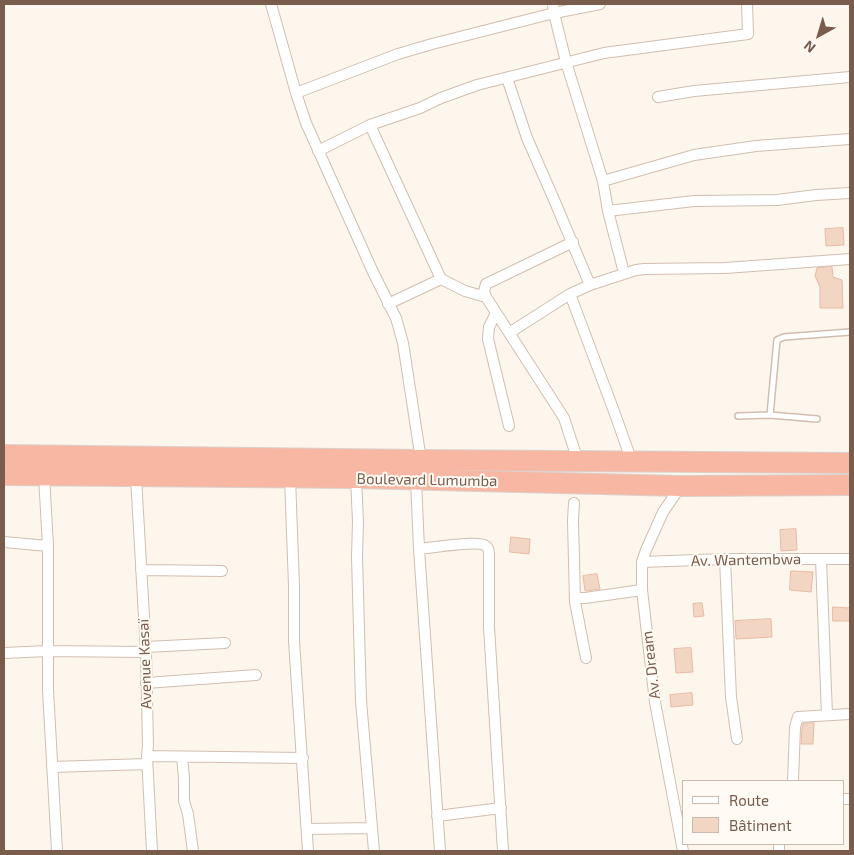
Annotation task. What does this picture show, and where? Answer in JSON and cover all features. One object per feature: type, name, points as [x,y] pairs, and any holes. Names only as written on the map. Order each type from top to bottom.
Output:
[{"type":"highway","name":"Boulevard Lumumba","points":[[4,455],[850,463]]},
{"type":"highway","name":"Boulevard Lumumba","points":[[4,475],[356,478],[681,486],[850,485]]},
{"type":"street","points":[[271,4],[306,123],[348,218],[396,318],[403,343],[421,460]]},
{"type":"street","points":[[296,92],[398,54],[553,8],[600,4]]},
{"type":"street","points":[[318,151],[370,125],[420,108],[477,85],[604,53],[748,34],[747,4]]},
{"type":"street","points":[[553,8],[566,62],[603,181],[608,211],[624,273]]},
{"type":"street","points":[[658,97],[694,91],[850,77]]},
{"type":"street","points":[[507,78],[527,138],[590,285]]},
{"type":"street","points":[[370,125],[441,279],[465,291],[486,298]]},
{"type":"street","points":[[603,181],[694,155],[756,146],[850,139]]},
{"type":"street","points":[[608,211],[694,201],[777,200],[816,195],[850,194]]},
{"type":"street","points":[[573,242],[486,284],[484,291],[486,298],[564,418],[578,461]]},
{"type":"street","points":[[509,333],[570,294],[624,273],[644,268],[725,268],[850,259]]},
{"type":"street","points":[[388,304],[441,279]]},
{"type":"street","points":[[570,294],[632,462]]},
{"type":"street","points":[[496,313],[489,327],[488,339],[509,426]]},
{"type":"street","points":[[44,476],[48,546],[48,690],[57,851]]},
{"type":"street","name":"Avenue Kasaï","points":[[136,477],[146,649],[147,760],[152,851]]},
{"type":"street","points":[[290,478],[294,641],[308,851]]},
{"type":"street","points":[[356,478],[361,701],[374,851]]},
{"type":"street","points":[[416,480],[440,851]]},
{"type":"street","name":"Av. Dream","points":[[681,486],[663,512],[646,550],[642,562],[642,590],[655,702],[678,802],[682,841]]},
{"type":"street","points":[[574,502],[575,598],[586,658]]},
{"type":"street","points":[[4,542],[48,546]]},
{"type":"street","points":[[419,549],[480,543],[488,548],[489,627],[503,851]]},
{"type":"street","points":[[725,559],[730,697],[737,740]]},
{"type":"street","name":"Av. Wantembwa","points":[[642,562],[725,559],[850,559]]},
{"type":"street","points":[[821,559],[827,715]]},
{"type":"street","points":[[141,570],[222,571]]},
{"type":"street","points":[[575,598],[642,590]]},
{"type":"street","points":[[4,653],[146,649],[225,642]]},
{"type":"street","points":[[146,682],[256,675]]},
{"type":"street","points":[[793,780],[795,727],[798,717],[850,714]]},
{"type":"street","points":[[52,767],[182,757],[303,758]]},
{"type":"street","points":[[182,757],[184,801],[188,814],[193,851]]},
{"type":"street","points":[[437,816],[501,808]]},
{"type":"street","points":[[307,829],[372,828]]},
{"type":"lane","points":[[770,416],[777,340],[784,337],[850,332]]},
{"type":"lane","points":[[738,416],[817,419]]},
{"type":"building","points":[[843,228],[844,245],[826,246],[825,229]]},
{"type":"building","points":[[832,267],[833,277],[842,280],[843,308],[820,308],[820,287],[815,276],[817,268]]},
{"type":"building","points":[[796,529],[797,550],[781,551],[780,530]]},
{"type":"building","points":[[511,537],[530,539],[529,554],[510,552]]},
{"type":"building","points":[[791,571],[813,572],[811,592],[790,590]]},
{"type":"building","points":[[597,574],[600,589],[585,591],[583,576]]},
{"type":"building","points":[[702,603],[704,616],[694,617],[693,604]]},
{"type":"building","points":[[833,607],[850,608],[850,621],[833,621]]},
{"type":"building","points":[[771,619],[772,637],[736,639],[735,621]]},
{"type":"building","points":[[691,648],[693,672],[676,673],[674,649]]},
{"type":"building","points":[[692,693],[693,705],[671,707],[670,695]]},
{"type":"building","points":[[814,723],[813,744],[801,744],[803,724]]}]
